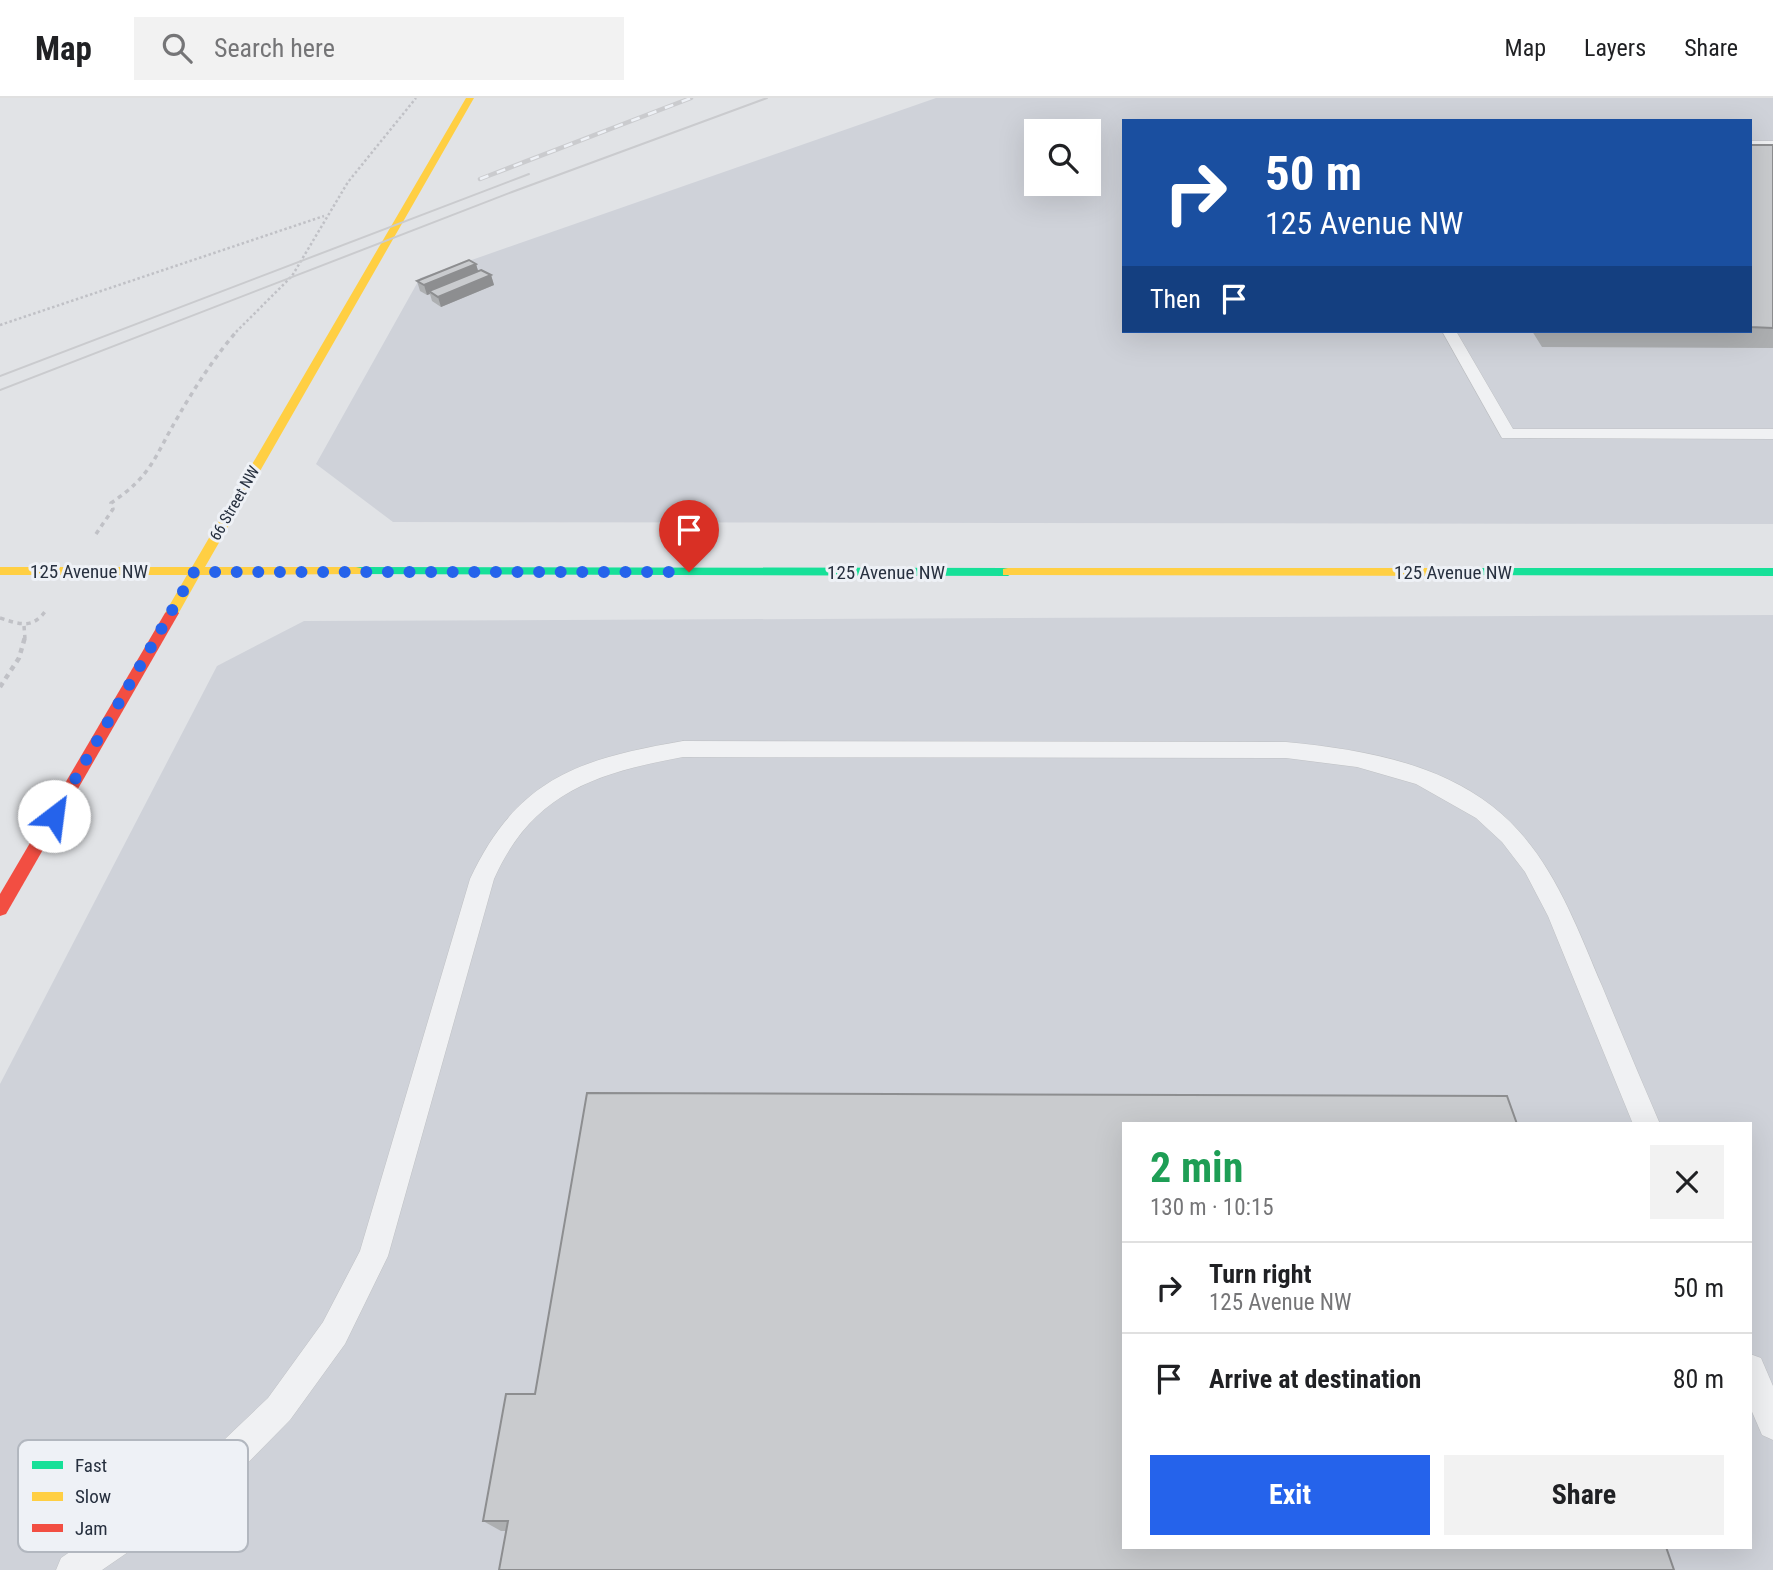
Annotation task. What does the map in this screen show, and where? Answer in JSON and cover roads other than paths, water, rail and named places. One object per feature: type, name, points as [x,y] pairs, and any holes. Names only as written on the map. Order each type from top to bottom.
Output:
[{"type":"street","name":"66 Street NW","points":[[0,909],[470,98]]},
{"type":"street","name":"125 Avenue NW","points":[[0,571],[1773,572]]},
{"type":"lane","points":[[1752,145],[1773,145]]},
{"type":"lane","points":[[1450,333],[1508,434],[1773,434]]},
{"type":"lane","points":[[248,1440],[279,1409],[334,1333],[373,1256],[482,879],[500,841],[526,810],[561,784],[598,766],[683,749],[1258,750],[1333,754],[1396,768],[1428,779],[1472,804],[1505,832],[1532,864],[1554,903],[1646,1122]]},
{"type":"lane","points":[[1752,1374],[1773,1424]]},
{"type":"lane","points":[[73,1570],[99,1552]]},
{"type":"tram line","points":[[0,390],[512,192],[767,98]]},
{"type":"tram line","points":[[0,376],[529,174]]},
{"type":"railway","points":[[480,179],[691,98]]}]
